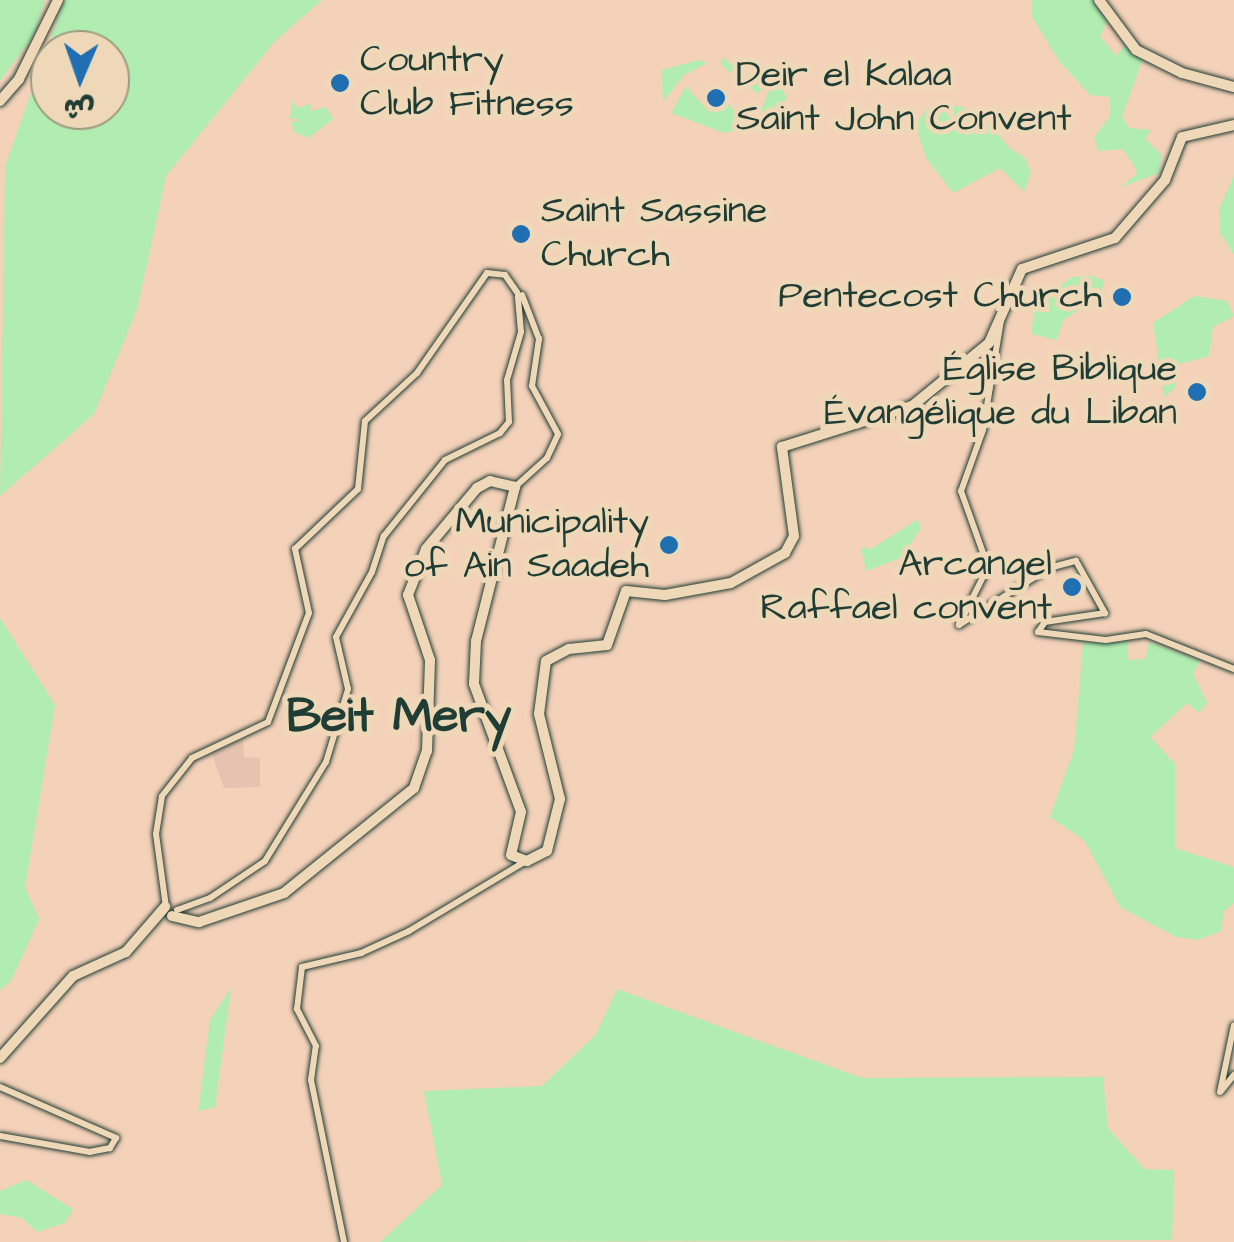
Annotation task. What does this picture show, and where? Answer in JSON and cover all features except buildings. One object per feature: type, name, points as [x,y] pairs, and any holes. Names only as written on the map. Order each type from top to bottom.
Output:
[{"type":"main road","points":[[0,101],[19,80],[58,0]]},
{"type":"main road","points":[[1100,0],[1136,50],[1182,73],[1234,87]]},
{"type":"main road","points":[[0,1058],[73,976],[122,955],[154,918],[170,907],[198,922],[294,886],[414,788],[427,751],[430,660],[408,595],[426,549],[476,488],[502,483],[514,489],[476,641],[473,675],[522,818],[511,855],[526,860],[550,846],[560,806],[539,714],[546,661],[568,648],[610,643],[626,591],[665,595],[731,583],[785,554],[794,536],[782,447],[912,406],[989,344],[1012,280],[1028,264],[1124,231],[1165,180],[1182,137],[1234,125]]},
{"type":"street","points":[[514,489],[550,454],[558,434],[532,386],[540,340],[519,294],[499,272],[487,273],[417,374],[365,421],[358,489],[295,549],[309,613],[268,722],[192,758],[162,796],[156,834],[170,907],[194,904],[265,861],[326,762],[348,689],[335,640],[388,530],[445,460],[508,424],[507,380],[521,332],[519,294]]},
{"type":"street","points":[[998,312],[1002,340],[981,439],[960,494],[984,542],[988,570],[958,624],[972,623],[1042,572],[1070,561],[1084,567],[1106,610],[1101,616],[1045,622],[1037,631],[1106,640],[1146,634],[1234,669]]},
{"type":"street","points":[[344,1242],[311,1080],[316,1046],[296,1005],[302,966],[361,953],[409,932],[526,860]]},
{"type":"street","points":[[1234,1025],[1220,1092],[1234,1075]]},
{"type":"street","points":[[0,1087],[116,1138],[110,1148],[90,1152],[0,1136]]},
{"type":"shaded area","points":[[243,739],[244,757],[260,758],[260,787],[224,788],[211,752]]},
{"type":"green space","points":[[0,0],[45,0],[36,30],[30,30],[30,40],[0,81]]},
{"type":"green space","points":[[64,0],[322,0],[275,41],[166,176],[137,309],[94,414],[0,496],[5,166],[30,96],[30,130],[130,130],[130,30],[53,30]]},
{"type":"green space","points":[[1032,0],[1094,0],[1107,22],[1100,36],[1116,56],[1125,45],[1143,58],[1122,117],[1129,128],[1151,130],[1145,139],[1161,154],[1160,173],[1120,187],[1137,174],[1132,162],[1122,149],[1098,151],[1094,137],[1110,116],[1110,97],[1090,95],[1059,61],[1032,17]]},
{"type":"green space","points":[[721,57],[754,79],[757,62],[776,72],[787,99],[762,125],[724,133],[671,113],[686,86],[709,112],[726,100],[741,120],[759,116],[771,86],[757,93],[721,65]]},
{"type":"green space","points":[[699,60],[707,63],[684,75],[663,102],[661,70]]},
{"type":"green space","points":[[292,100],[297,108],[311,104],[310,111],[326,107],[333,119],[308,138],[294,132],[291,122],[301,120],[290,118]]},
{"type":"green space","points":[[956,106],[981,111],[1008,147],[1025,158],[1031,173],[1024,192],[1000,168],[953,193],[926,158],[915,124],[928,108]]},
{"type":"green space","points":[[1234,175],[1234,255],[1220,233],[1219,209]]},
{"type":"green space","points":[[1094,276],[1104,281],[1100,296],[1063,320],[1057,340],[1031,334],[1034,313],[1050,293],[1072,277]]},
{"type":"green space","points":[[1194,296],[1227,301],[1234,316],[1213,327],[1209,356],[1176,365],[1175,388],[1164,397],[1153,323]]},
{"type":"green space","points":[[918,519],[921,528],[901,558],[866,571],[861,547],[871,549]]},
{"type":"green space","points":[[0,618],[55,705],[25,888],[39,919],[11,981],[0,990]]},
{"type":"green space","points":[[1128,641],[1128,660],[1145,659],[1149,642],[1200,661],[1193,674],[1207,703],[1199,713],[1187,703],[1150,737],[1175,764],[1175,848],[1234,867],[1234,903],[1224,911],[1221,931],[1198,940],[1176,937],[1120,907],[1084,840],[1050,817],[1074,749],[1083,643]]},
{"type":"green space","points":[[231,988],[215,1107],[198,1111],[210,1020]]},
{"type":"green space","points":[[617,989],[862,1078],[1103,1077],[1108,1128],[1144,1169],[1174,1170],[1172,1240],[380,1242],[442,1185],[424,1091],[542,1086],[596,1034]]},
{"type":"green space","points":[[26,1180],[73,1209],[65,1223],[37,1232],[22,1218],[0,1214],[0,1191]]},
{"type":"place","name":"Country Club Fitness","points":[[340,83]]},
{"type":"place","name":"Deir el Kalaa Saint John Convent","points":[[716,98]]},
{"type":"place","name":"Saint Sassine Church","points":[[521,234]]},
{"type":"place","name":"Pentecost Church","points":[[1122,297]]},
{"type":"place","name":"Église Biblique Évangélique du Liban","points":[[1197,392]]},
{"type":"place","name":"Municipality of Ain Saadeh","points":[[669,545]]},
{"type":"place","name":"Arcangel Raffael convent","points":[[1072,587]]},
{"type":"district","name":"Beit Mery","points":[[399,718]]}]
